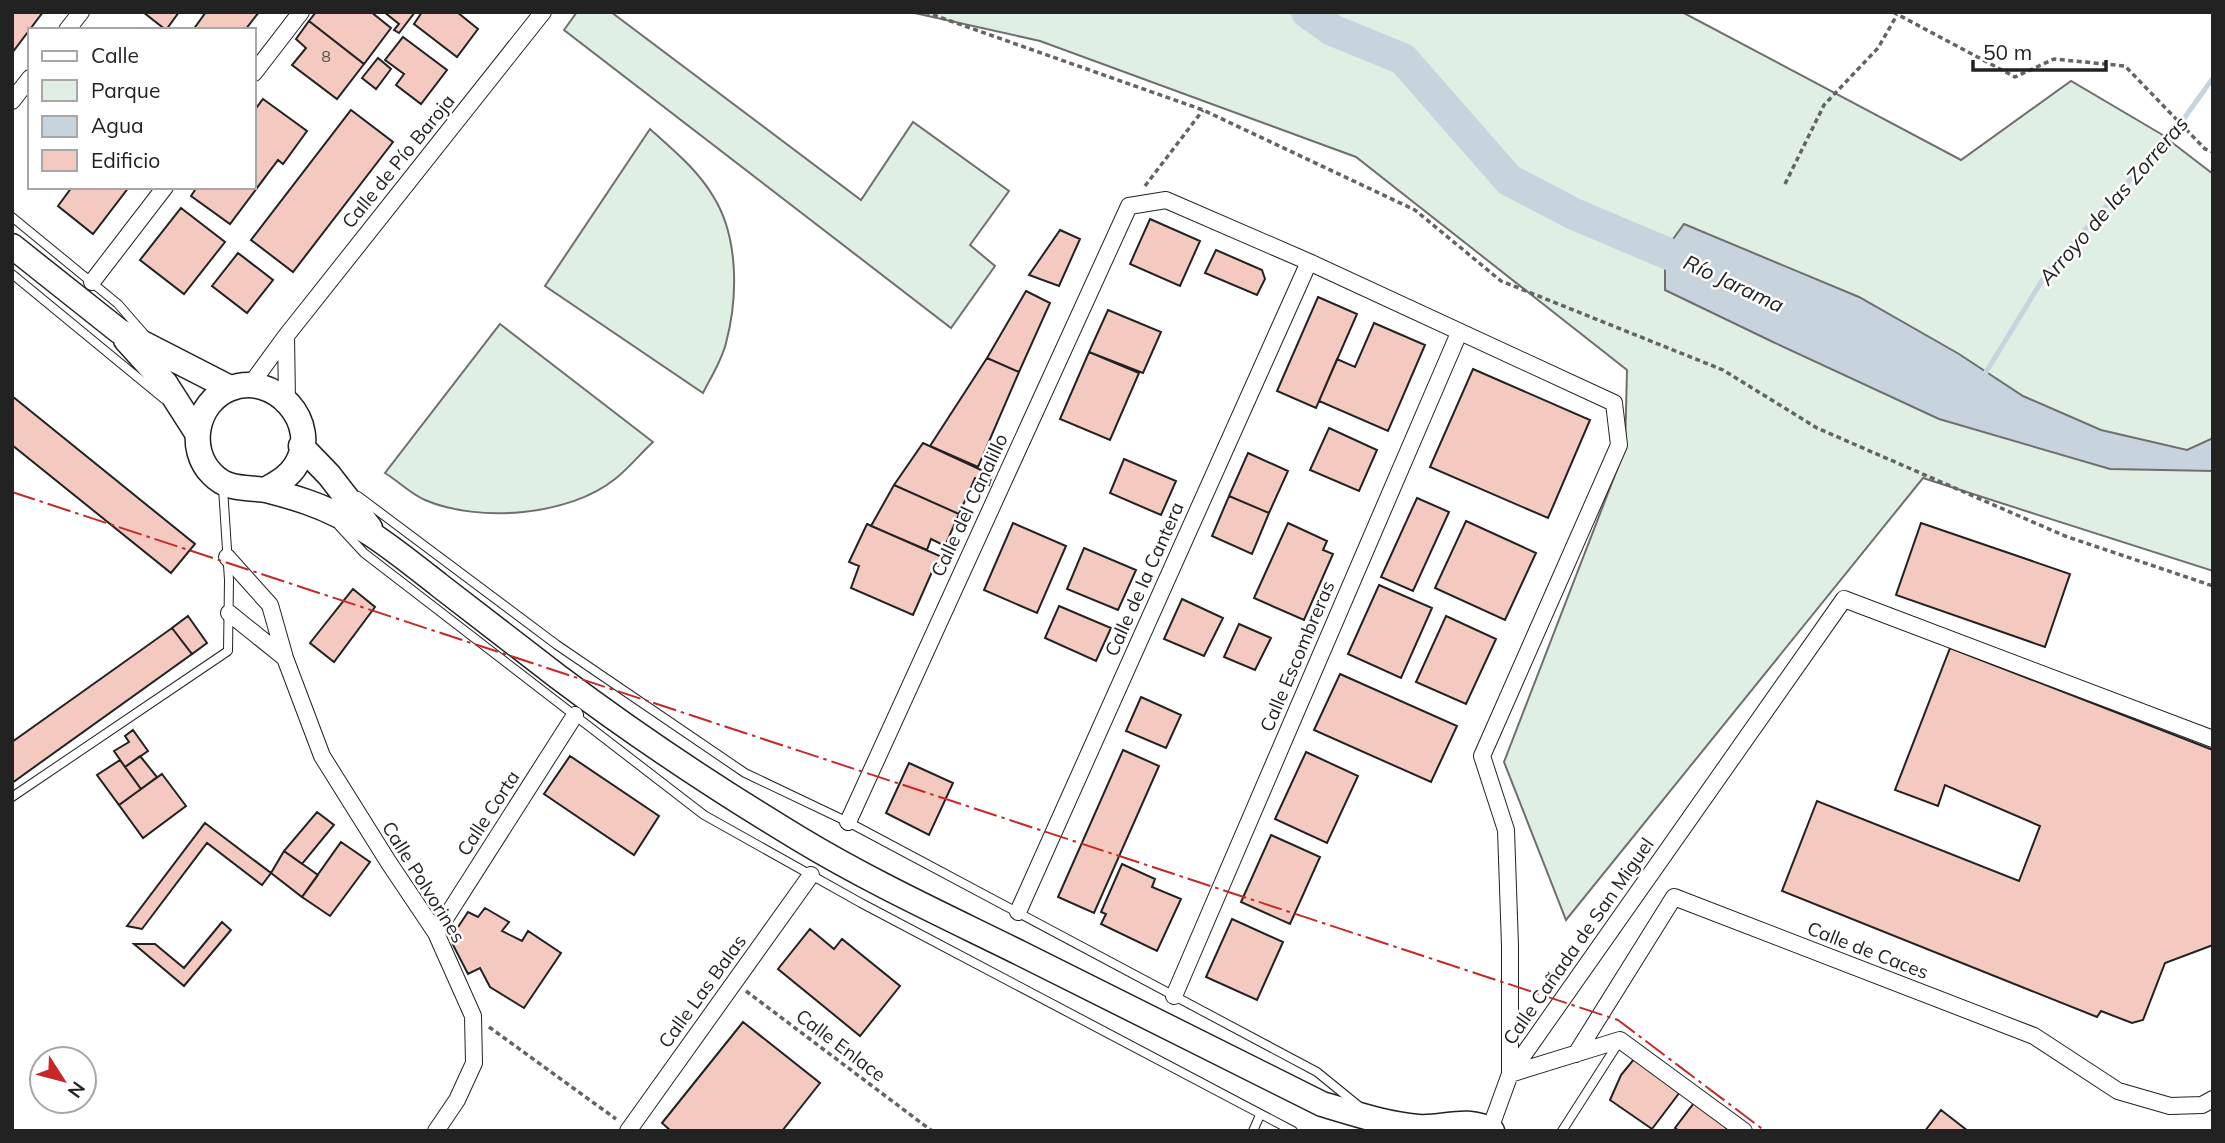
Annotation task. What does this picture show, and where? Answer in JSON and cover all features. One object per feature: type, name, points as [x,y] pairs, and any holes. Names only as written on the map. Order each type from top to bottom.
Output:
[{"type":"main road","points":[[12,246],[119,331],[240,386],[274,391],[287,400],[301,423],[302,446],[297,464],[281,481],[265,490]]},
{"type":"main road","points":[[119,331],[137,355],[165,383],[193,425],[204,464],[223,484],[265,490],[323,509],[378,536]]},
{"type":"main road","points":[[193,425],[213,398],[240,386]]},
{"type":"main road","points":[[302,446],[378,536],[558,677],[635,733],[800,840],[898,893],[1322,1104],[1375,1120],[1418,1127],[1436,1129],[1454,1122],[1471,1123],[1491,1130]]},
{"type":"main road","points":[[1322,1104],[1353,1131]]},
{"type":"street","points":[[69,28],[81,12]]},
{"type":"street","points":[[256,70],[301,12]]},
{"type":"street","name":"Calle de Pío Baroja","points":[[240,386],[286,336],[543,12]]},
{"type":"street","points":[[12,101],[28,81]]},
{"type":"street","points":[[92,282],[163,189]]},
{"type":"street","points":[[1129,206],[1166,200],[1309,262],[1459,333]]},
{"type":"street","name":"Calle del Canalillo","points":[[848,822],[1129,206]]},
{"type":"street","name":"Calle de la Cantera","points":[[1018,912],[1309,262]]},
{"type":"street","name":"Calle Cañada de San Miguel","points":[[1459,333],[1614,403],[1619,445],[1482,756],[1506,830],[1510,1074]]},
{"type":"street","name":"Calle Escombreras","points":[[1174,996],[1459,333]]},
{"type":"street","points":[[286,336],[287,400]]},
{"type":"street","name":"Calle Polvorines","points":[[227,557],[270,605],[285,658],[322,756],[436,933],[473,1016],[474,1063],[457,1100],[436,1131]]},
{"type":"street","name":"Calle Cañada de San Miguel","points":[[1510,1074],[1844,599],[2213,739]]},
{"type":"street","points":[[229,613],[285,658]]},
{"type":"street","name":"Calle Corta","points":[[436,933],[575,715]]},
{"type":"street","name":"Calle Las Balas","points":[[628,1130],[810,875]]},
{"type":"street","name":"Calle de Caces","points":[[1576,1054],[1675,897],[2034,1036],[2118,1091],[2170,1106],[2202,1105],[2213,1099]]},
{"type":"street","points":[[1491,1130],[1510,1074],[1620,1040],[1744,1131]]},
{"type":"lane","points":[[12,217],[118,304],[158,351]]},
{"type":"lane","points":[[12,274],[193,425]]},
{"type":"lane","points":[[329,475],[557,645],[745,773],[848,822],[1317,1072],[1375,1120]]},
{"type":"lane","points":[[12,797],[228,651],[229,613],[223,484]]},
{"type":"lane","points":[[323,509],[364,553],[704,815],[810,875],[1293,1131]]},
{"type":"lane","points":[[1562,1131],[1620,1040]]},
{"type":"lane","points":[[1253,1131],[1260,1115]]},
{"type":"path","points":[[925,12],[1203,110],[1415,210],[1501,281],[1723,370],[1817,428],[2053,530],[2213,586]]},
{"type":"path","points":[[1785,184],[1824,105],[1878,48],[1894,14],[2015,78],[2054,59],[2125,66],[2205,149],[2213,152]]},
{"type":"path","points":[[1129,206],[1203,110]]},
{"type":"path","name":"Calle Enlace","points":[[734,982],[932,1131]]},
{"type":"path","points":[[473,1016],[628,1130]]},
{"type":"green space","points":[[577,12],[611,12],[861,200],[913,122],[1009,191],[970,245],[995,266],[951,328],[564,30]]},
{"type":"green space","points":[[910,12],[1682,12],[1961,160],[2071,81],[2161,134],[2213,174],[2213,571],[1923,478],[1566,920],[1504,762],[1625,449],[1627,370],[1356,157],[1040,41]]},
{"type":"green space","points":[[650,129],[684,160],[707,186],[722,212],[732,249],[734,288],[730,325],[722,356],[703,393],[545,286]]},
{"type":"green space","points":[[500,324],[653,442],[620,475],[596,491],[574,501],[523,512],[471,512],[447,507],[425,500],[385,473]]},
{"type":"water","points":[[1684,224],[1859,297],[1959,354],[2023,396],[2101,430],[2187,450],[2213,438],[2213,471],[2110,469],[1939,419],[1773,342],[1665,290],[1665,250]]},
{"type":"building","points":[[12,12],[43,12],[31,28],[28,28],[12,53]]},
{"type":"building","points":[[143,12],[179,12],[167,28],[163,28]]},
{"type":"building","points":[[206,12],[259,12],[247,28],[194,28]]},
{"type":"building","points":[[316,12],[371,12],[391,28],[364,64],[309,21]]},
{"type":"building","points":[[384,12],[415,12],[399,33],[394,30],[399,24]]},
{"type":"building","points":[[422,12],[457,12],[478,29],[457,57],[414,24]]},
{"type":"building","points":[[309,21],[364,64],[337,99],[292,65],[306,48],[296,39]]},
{"type":"building","points":[[403,37],[447,70],[421,104],[396,85],[404,74],[385,60]]},
{"type":"building","points":[[378,58],[391,69],[376,89],[362,78]]},
{"type":"building","points":[[263,99],[307,131],[283,164],[278,160],[230,224],[191,196],[196,189],[256,189],[256,108]]},
{"type":"building","points":[[351,110],[393,142],[293,272],[251,240]]},
{"type":"building","points":[[71,189],[127,189],[93,234],[58,206]]},
{"type":"building","points":[[181,208],[225,242],[184,294],[140,260]]},
{"type":"building","points":[[1150,219],[1200,241],[1180,286],[1130,264]]},
{"type":"building","points":[[1060,230],[1080,239],[1059,286],[1029,275]]},
{"type":"building","points":[[1216,250],[1262,270],[1265,279],[1257,295],[1205,273]]},
{"type":"building","points":[[238,253],[273,280],[247,313],[212,286]]},
{"type":"building","points":[[1026,291],[1050,303],[1019,372],[987,358]]},
{"type":"building","points":[[1318,297],[1357,314],[1316,408],[1277,391]]},
{"type":"building","points":[[1108,310],[1161,332],[1143,373],[1089,352]]},
{"type":"building","points":[[1374,323],[1425,345],[1388,431],[1319,401],[1337,359],[1355,367]]},
{"type":"building","points":[[1089,352],[1139,373],[1110,440],[1060,419]]},
{"type":"building","points":[[987,358],[1019,372],[978,467],[930,446]]},
{"type":"building","points":[[1473,369],[1590,420],[1548,518],[1430,467]]},
{"type":"building","points":[[12,396],[195,544],[171,573],[12,445]]},
{"type":"building","points":[[1329,428],[1377,450],[1359,491],[1310,470]]},
{"type":"building","points":[[923,443],[992,475],[989,485],[975,478],[959,514],[894,485]]},
{"type":"building","points":[[1248,453],[1288,471],[1269,513],[1229,496]]},
{"type":"building","points":[[1124,459],[1176,481],[1161,515],[1110,493]]},
{"type":"building","points":[[894,485],[959,514],[945,546],[931,539],[927,550],[871,526]]},
{"type":"building","points":[[1229,496],[1269,513],[1252,554],[1212,536]]},
{"type":"building","points":[[1417,498],[1449,512],[1413,591],[1381,577]]},
{"type":"building","points":[[1466,521],[1536,553],[1505,620],[1435,588]]},
{"type":"building","points":[[1013,523],[1066,546],[1037,613],[984,590]]},
{"type":"building","points":[[1288,523],[1327,541],[1323,550],[1333,554],[1304,620],[1254,598]]},
{"type":"building","points":[[1921,523],[2070,574],[2045,647],[1896,595]]},
{"type":"building","points":[[867,524],[942,557],[938,566],[935,565],[913,615],[851,588],[859,566],[849,562]]},
{"type":"building","points":[[1084,548],[1136,570],[1118,610],[1067,589]]},
{"type":"building","points":[[1379,585],[1432,608],[1401,678],[1348,654]]},
{"type":"building","points":[[353,589],[375,607],[334,662],[310,643]]},
{"type":"building","points":[[1182,599],[1223,618],[1204,656],[1164,639]]},
{"type":"building","points":[[1059,606],[1111,628],[1096,661],[1045,638]]},
{"type":"building","points":[[188,616],[207,643],[192,654],[172,628]]},
{"type":"building","points":[[1446,616],[1496,639],[1466,704],[1416,682]]},
{"type":"building","points":[[1239,624],[1271,638],[1255,670],[1224,657]]},
{"type":"building","points":[[172,628],[192,654],[12,783],[12,742]]},
{"type":"building","points":[[1950,648],[2213,750],[2213,945],[2165,963],[2143,1020],[2132,1023],[2101,1011],[2097,1017],[1782,891],[1817,801],[2019,881],[2040,826],[1945,785],[1938,806],[1895,790]]},
{"type":"building","points":[[1340,674],[1457,726],[1431,782],[1314,730]]},
{"type":"building","points":[[1141,697],[1181,715],[1166,748],[1126,731]]},
{"type":"building","points":[[133,730],[148,751],[125,767],[114,751],[129,742],[125,736]]},
{"type":"building","points":[[1123,750],[1159,766],[1094,913],[1058,897]]},
{"type":"building","points":[[1306,752],[1358,776],[1327,843],[1275,819]]},
{"type":"building","points":[[140,756],[157,777],[141,789],[125,767]]},
{"type":"building","points":[[570,756],[659,816],[634,855],[544,794]]},
{"type":"building","points":[[120,760],[141,789],[119,805],[97,775]]},
{"type":"building","points":[[909,763],[953,783],[929,835],[886,813]]},
{"type":"building","points":[[162,774],[186,806],[143,838],[119,805]]},
{"type":"building","points":[[317,812],[334,825],[302,864],[284,851]]},
{"type":"building","points":[[205,823],[271,873],[262,885],[207,843],[142,929],[127,926]]},
{"type":"building","points":[[1271,835],[1320,857],[1290,924],[1241,902]]},
{"type":"building","points":[[341,842],[370,862],[330,916],[302,897]]},
{"type":"building","points":[[284,851],[318,875],[302,897],[271,873]]},
{"type":"building","points":[[1122,864],[1155,879],[1152,887],[1181,899],[1157,951],[1101,924],[1106,914],[1101,912]]},
{"type":"building","points":[[485,908],[509,922],[502,931],[522,941],[528,931],[561,953],[524,1008],[490,987],[480,968],[468,974],[450,939],[468,912],[478,917]]},
{"type":"building","points":[[1232,919],[1283,942],[1257,1000],[1206,977]]},
{"type":"building","points":[[222,922],[231,930],[184,986],[134,944],[155,944],[184,968]]},
{"type":"building","points":[[810,929],[834,949],[842,939],[900,986],[860,1036],[778,969]]},
{"type":"building","points":[[743,1022],[820,1083],[782,1131],[671,1131],[662,1123]]},
{"type":"building","points":[[1634,1059],[1680,1092],[1652,1129],[1610,1100],[1621,1075]]},
{"type":"building","points":[[1694,1103],[1731,1131],[1679,1131],[1675,1128]]},
{"type":"building","points":[[1941,1110],[1968,1131],[1925,1131]]},
{"type":"waterway","name":"Río Jarama","points":[[1307,12],[1332,30],[1403,59],[1509,180],[1574,214],[1702,268]]},
{"type":"waterway","name":"Arroyo de las Zorreras","points":[[1983,377],[2048,271],[2180,124],[2213,78]]},
{"type":"power","points":[[12,492],[1618,1020],[1765,1131]]}]
